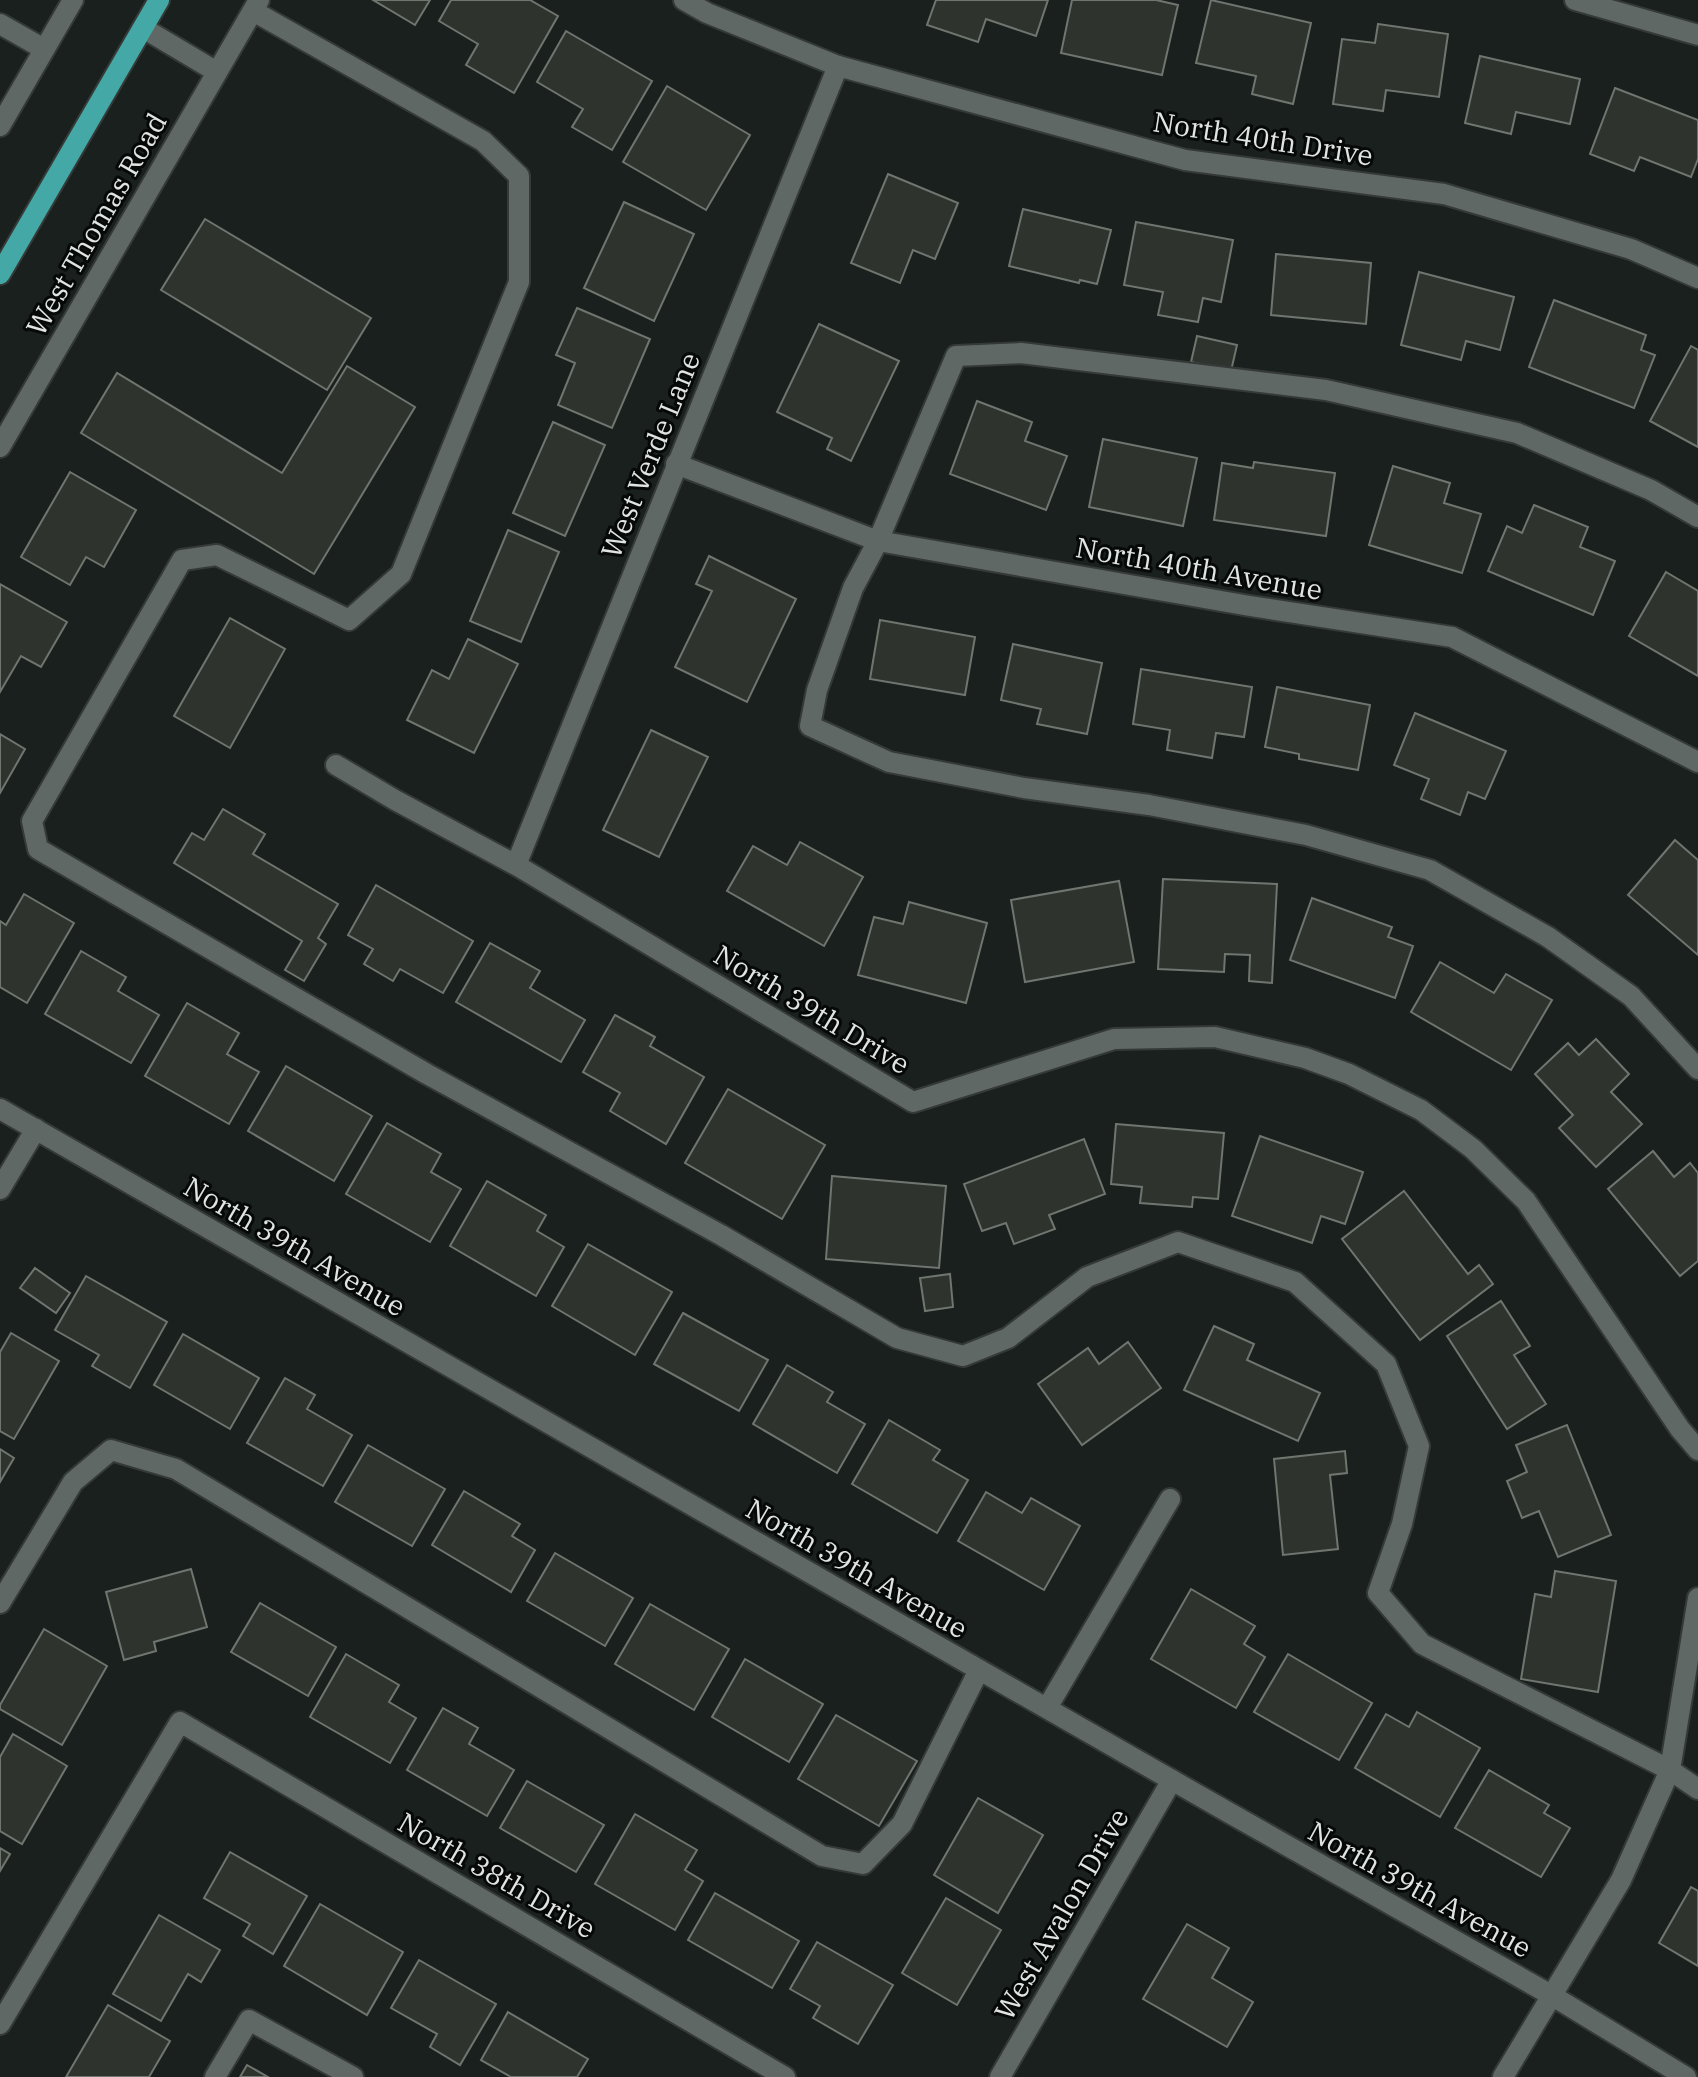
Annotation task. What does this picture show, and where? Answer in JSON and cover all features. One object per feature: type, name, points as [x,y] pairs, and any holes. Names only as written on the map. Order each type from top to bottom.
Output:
[{"type":"main road","name":"West Thomas Road","points":[[0,274],[159,0]]},
{"type":"street","points":[[0,126],[73,0]]},
{"type":"street","name":"North 40th Drive","points":[[684,0],[707,13],[838,66],[1185,160],[1444,194],[1631,249],[1698,278]]},
{"type":"street","points":[[1575,0],[1698,35]]},
{"type":"street","points":[[256,5],[483,141],[519,176],[519,282],[401,574],[349,620],[217,555],[182,560],[32,821],[38,849],[427,1074],[721,1235],[897,1338],[963,1356],[1008,1338],[1087,1277],[1178,1242],[1295,1282],[1386,1364],[1419,1446],[1402,1524],[1378,1593],[1422,1644],[1670,1770],[1698,1789]]},
{"type":"street","name":"West Thomas Road","points":[[0,447],[256,5]]},
{"type":"street","points":[[0,24],[44,49]]},
{"type":"street","points":[[143,28],[217,72]]},
{"type":"street","name":"West Verde Lane","points":[[516,865],[838,66]]},
{"type":"street","points":[[1698,517],[1651,490],[1517,433],[1326,390],[1021,353],[956,356],[878,541],[853,588],[817,690],[810,726],[889,762],[1024,788],[1149,805],[1306,835],[1430,870],[1548,937],[1631,996],[1698,1069]]},
{"type":"street","name":"North 40th Avenue","points":[[676,464],[878,541],[1250,606],[1452,637],[1698,762]]},
{"type":"street","name":"North 39th Drive","points":[[336,765],[516,865],[913,1102],[1114,1039],[1215,1037],[1305,1058],[1349,1074],[1421,1110],[1473,1149],[1526,1201],[1680,1429],[1698,1450]]},
{"type":"street","name":"North 39th Avenue","points":[[0,1109],[1551,1995],[1686,2077]]},
{"type":"street","points":[[0,1189],[36,1129]]},
{"type":"street","points":[[0,1603],[73,1482],[111,1450],[176,1469],[822,1856],[863,1864],[902,1824],[979,1670]]},
{"type":"street","points":[[1047,1708],[1170,1499]]},
{"type":"street","points":[[1503,2077],[1621,1880],[1670,1770],[1698,1598]]},
{"type":"street","name":"North 38th Drive","points":[[0,2024],[180,1722],[785,2077]]},
{"type":"street","name":"West Avalon Drive","points":[[1000,2077],[1172,1780]]},
{"type":"street","points":[[215,2077],[249,2020],[353,2077]]},
{"type":"building","points":[[373,0],[430,0],[415,25]]},
{"type":"building","points":[[451,0],[530,0],[558,16],[514,93],[466,65],[478,44],[439,21]]},
{"type":"building","points":[[936,0],[1048,0],[1036,36],[986,19],[978,42],[927,25]]},
{"type":"building","points":[[1072,0],[1156,0],[1178,5],[1162,75],[1061,53]]},
{"type":"building","points":[[1211,0],[1311,23],[1293,104],[1252,94],[1256,76],[1196,63]]},
{"type":"building","points":[[1378,24],[1448,34],[1439,97],[1386,90],[1383,111],[1333,104],[1342,39],[1375,43]]},
{"type":"building","points":[[566,31],[652,81],[612,150],[572,127],[583,109],[537,82]]},
{"type":"building","points":[[1480,56],[1580,79],[1570,124],[1516,112],[1511,134],[1465,123]]},
{"type":"building","points":[[667,86],[750,135],[706,210],[623,162]]},
{"type":"building","points":[[1615,88],[1698,120],[1698,159],[1691,177],[1640,157],[1634,171],[1590,154]]},
{"type":"building","points":[[888,174],[958,203],[935,259],[913,250],[900,283],[851,263]]},
{"type":"building","points":[[624,202],[694,234],[654,321],[584,288]]},
{"type":"building","points":[[1023,209],[1111,230],[1097,284],[1080,280],[1079,283],[1009,266]]},
{"type":"building","points":[[205,219],[371,318],[327,390],[161,290]]},
{"type":"building","points":[[1136,222],[1233,240],[1221,302],[1203,298],[1198,322],[1158,315],[1163,292],[1124,285]]},
{"type":"building","points":[[1276,254],[1371,263],[1366,324],[1271,315]]},
{"type":"building","points":[[1419,272],[1514,297],[1500,350],[1466,341],[1461,360],[1401,345]]},
{"type":"building","points":[[1554,300],[1646,335],[1641,350],[1655,355],[1634,408],[1529,367]]},
{"type":"building","points":[[577,308],[650,339],[612,428],[558,405],[575,363],[556,355]]},
{"type":"building","points":[[819,324],[899,361],[851,461],[827,449],[832,438],[777,412]]},
{"type":"building","points":[[1197,336],[1237,345],[1231,371],[1191,362]]},
{"type":"building","points":[[1691,346],[1698,350],[1698,447],[1650,421]]},
{"type":"building","points":[[347,366],[415,407],[314,574],[81,433],[117,373],[282,473]]},
{"type":"building","points":[[977,401],[1032,422],[1025,441],[1067,456],[1046,510],[950,474]]},
{"type":"building","points":[[553,422],[605,445],[565,536],[513,513]]},
{"type":"building","points":[[1103,439],[1197,458],[1183,526],[1089,507]]},
{"type":"building","points":[[1254,462],[1335,473],[1326,536],[1214,520],[1222,463],[1253,468]]},
{"type":"building","points":[[1393,466],[1450,483],[1444,503],[1481,514],[1462,573],[1369,545]]},
{"type":"building","points":[[70,472],[136,510],[104,567],[86,557],[70,585],[21,557]]},
{"type":"building","points":[[1534,505],[1588,527],[1580,547],[1615,561],[1593,615],[1488,571],[1507,526],[1522,533]]},
{"type":"building","points":[[508,530],[559,552],[521,642],[470,621]]},
{"type":"building","points":[[709,556],[796,599],[747,702],[675,667],[712,591],[696,584]]},
{"type":"building","points":[[1666,572],[1698,591],[1698,676],[1629,636]]},
{"type":"building","points":[[0,584],[67,622],[41,667],[21,656],[0,692]]},
{"type":"building","points":[[230,618],[285,649],[230,748],[174,716]]},
{"type":"building","points":[[880,620],[975,637],[965,695],[870,679]]},
{"type":"building","points":[[468,639],[518,664],[474,753],[407,720],[432,670],[449,679]]},
{"type":"building","points":[[1013,644],[1102,663],[1087,734],[1037,724],[1041,709],[1001,700]]},
{"type":"building","points":[[1141,669],[1252,687],[1244,737],[1216,733],[1212,758],[1167,750],[1170,730],[1133,724]]},
{"type":"building","points":[[1277,687],[1370,705],[1358,770],[1299,759],[1299,754],[1265,747]]},
{"type":"building","points":[[1415,713],[1506,751],[1485,799],[1468,792],[1460,815],[1421,799],[1429,779],[1394,765]]},
{"type":"building","points":[[651,730],[708,757],[659,857],[603,830]]},
{"type":"building","points":[[0,734],[25,749],[0,793]]},
{"type":"building","points":[[223,809],[265,834],[253,854],[338,904],[318,938],[326,944],[304,981],[285,970],[302,941],[174,863],[192,833],[204,840]]},
{"type":"building","points":[[1675,840],[1698,860],[1698,955],[1628,895]]},
{"type":"building","points":[[800,842],[863,877],[824,946],[727,891],[753,846],[787,865]]},
{"type":"building","points":[[1163,879],[1277,884],[1272,983],[1249,981],[1250,955],[1225,954],[1224,972],[1158,969]]},
{"type":"building","points":[[1119,881],[1134,962],[1025,982],[1011,900]]},
{"type":"building","points":[[376,885],[473,941],[443,993],[400,969],[393,981],[364,964],[373,949],[348,935]]},
{"type":"building","points":[[24,894],[74,923],[27,1003],[0,987],[0,921],[6,925]]},
{"type":"building","points":[[1312,898],[1392,927],[1388,937],[1413,946],[1395,998],[1290,960]]},
{"type":"building","points":[[909,902],[987,923],[966,1003],[858,975],[874,917],[903,924]]},
{"type":"building","points":[[490,943],[540,971],[530,988],[585,1020],[561,1062],[456,1002]]},
{"type":"building","points":[[81,951],[126,977],[118,991],[159,1015],[131,1063],[45,1014]]},
{"type":"building","points":[[1440,962],[1494,993],[1506,974],[1552,1000],[1511,1070],[1411,1012]]},
{"type":"building","points":[[187,1003],[239,1033],[227,1054],[259,1072],[229,1124],[145,1076]]},
{"type":"building","points":[[615,1015],[655,1037],[650,1046],[704,1077],[666,1144],[610,1111],[620,1093],[583,1072]]},
{"type":"building","points":[[1596,1039],[1629,1074],[1611,1092],[1642,1124],[1596,1167],[1559,1128],[1573,1115],[1535,1074],[1568,1043],[1579,1055]]},
{"type":"building","points":[[286,1066],[372,1116],[334,1181],[248,1131]]},
{"type":"building","points":[[728,1089],[825,1145],[782,1219],[685,1163]]},
{"type":"building","points":[[387,1123],[441,1154],[431,1172],[461,1189],[430,1242],[346,1194]]},
{"type":"building","points":[[1116,1124],[1224,1133],[1218,1199],[1193,1197],[1192,1207],[1140,1203],[1142,1187],[1111,1184]]},
{"type":"building","points":[[1260,1136],[1363,1172],[1345,1224],[1321,1216],[1312,1243],[1232,1216]]},
{"type":"building","points":[[1084,1139],[1105,1194],[1049,1215],[1055,1229],[1014,1244],[1006,1223],[982,1231],[964,1184]]},
{"type":"building","points":[[1653,1151],[1674,1177],[1690,1163],[1698,1173],[1698,1261],[1680,1276],[1608,1189]]},
{"type":"building","points":[[832,1176],[946,1186],[939,1268],[826,1259]]},
{"type":"building","points":[[487,1181],[546,1215],[537,1231],[564,1247],[536,1296],[450,1246]]},
{"type":"building","points":[[1404,1191],[1468,1274],[1479,1265],[1493,1284],[1420,1340],[1342,1239]]},
{"type":"building","points":[[588,1244],[672,1292],[635,1355],[552,1306]]},
{"type":"building","points":[[35,1268],[70,1293],[56,1313],[20,1288]]},
{"type":"building","points":[[950,1274],[953,1307],[925,1311],[920,1278]]},
{"type":"building","points":[[86,1276],[167,1322],[130,1388],[92,1366],[99,1355],[55,1330]]},
{"type":"building","points":[[1501,1301],[1530,1346],[1514,1355],[1546,1404],[1507,1429],[1447,1336]]},
{"type":"building","points":[[683,1313],[768,1360],[739,1411],[654,1364]]},
{"type":"building","points":[[1214,1326],[1254,1344],[1247,1360],[1320,1393],[1298,1441],[1184,1390]]},
{"type":"building","points":[[11,1333],[59,1361],[14,1439],[0,1431],[0,1352]]},
{"type":"building","points":[[183,1334],[259,1378],[230,1429],[154,1385]]},
{"type":"building","points":[[1128,1342],[1161,1388],[1082,1445],[1038,1384],[1088,1348],[1099,1364]]},
{"type":"building","points":[[787,1365],[833,1392],[827,1402],[865,1424],[837,1473],[753,1424]]},
{"type":"building","points":[[285,1378],[315,1395],[307,1409],[352,1435],[323,1486],[247,1443]]},
{"type":"building","points":[[889,1420],[940,1450],[933,1460],[968,1480],[937,1533],[852,1484]]},
{"type":"building","points":[[1567,1425],[1611,1535],[1558,1557],[1539,1511],[1522,1518],[1507,1481],[1527,1472],[1516,1445]]},
{"type":"building","points":[[368,1445],[445,1489],[412,1546],[335,1502]]},
{"type":"building","points":[[0,1449],[14,1458],[0,1482]]},
{"type":"building","points":[[1345,1451],[1347,1473],[1330,1475],[1338,1549],[1283,1555],[1274,1459]]},
{"type":"building","points":[[464,1491],[520,1524],[512,1536],[535,1550],[511,1592],[432,1545]]},
{"type":"building","points":[[986,1492],[1022,1513],[1031,1498],[1080,1526],[1044,1590],[958,1541]]},
{"type":"building","points":[[555,1553],[633,1598],[605,1646],[527,1601]]},
{"type":"building","points":[[191,1569],[207,1627],[154,1642],[156,1651],[124,1660],[106,1592]]},
{"type":"building","points":[[1555,1571],[1616,1581],[1598,1692],[1521,1679],[1535,1594],[1551,1597]]},
{"type":"building","points":[[1191,1589],[1255,1626],[1244,1644],[1265,1657],[1236,1708],[1151,1659]]},
{"type":"building","points":[[260,1603],[336,1647],[308,1696],[231,1652]]},
{"type":"building","points":[[650,1604],[729,1649],[694,1710],[615,1664]]},
{"type":"building","points":[[44,1629],[107,1666],[62,1745],[0,1709]]},
{"type":"building","points":[[346,1654],[399,1685],[389,1702],[416,1718],[390,1763],[310,1717]]},
{"type":"building","points":[[1288,1654],[1372,1703],[1339,1760],[1254,1712]]},
{"type":"building","points":[[745,1659],[823,1704],[789,1762],[712,1717]]},
{"type":"building","points":[[443,1708],[478,1728],[469,1744],[514,1770],[487,1816],[407,1770]]},
{"type":"building","points":[[1417,1712],[1480,1748],[1440,1817],[1355,1768],[1386,1714],[1409,1727]]},
{"type":"building","points":[[836,1715],[917,1761],[879,1826],[798,1779]]},
{"type":"building","points":[[13,1734],[67,1766],[22,1844],[0,1831],[0,1757]]},
{"type":"building","points":[[1489,1770],[1549,1805],[1544,1813],[1570,1828],[1541,1877],[1455,1828]]},
{"type":"building","points":[[527,1781],[604,1825],[576,1872],[500,1828]]},
{"type":"building","points":[[978,1798],[1043,1835],[998,1913],[934,1875]]},
{"type":"building","points":[[635,1814],[697,1850],[685,1870],[703,1881],[675,1930],[595,1884]]},
{"type":"building","points":[[0,1848],[10,1854],[0,1871]]},
{"type":"building","points":[[230,1852],[307,1896],[273,1954],[243,1936],[250,1924],[204,1898]]},
{"type":"building","points":[[1691,1887],[1698,1891],[1698,1966],[1659,1943]]},
{"type":"building","points":[[715,1893],[799,1941],[772,1988],[688,1940]]},
{"type":"building","points":[[946,1898],[1001,1930],[957,2005],[902,1973]]},
{"type":"building","points":[[320,1904],[403,1952],[367,2015],[284,1966]]},
{"type":"building","points":[[159,1915],[220,1950],[201,1982],[188,1974],[161,2021],[113,1994]]},
{"type":"building","points":[[1187,1924],[1229,1948],[1212,1978],[1253,2002],[1227,2047],[1143,1999]]},
{"type":"building","points":[[817,1942],[893,1985],[858,2044],[813,2018],[820,2006],[790,1989]]},
{"type":"building","points":[[419,1960],[496,2004],[460,2065],[430,2047],[437,2034],[391,2008]]},
{"type":"building","points":[[108,2005],[170,2041],[149,2077],[66,2077]]},
{"type":"building","points":[[508,2012],[588,2059],[577,2077],[511,2077],[481,2060]]},
{"type":"building","points":[[247,2065],[268,2077],[240,2077]]}]
